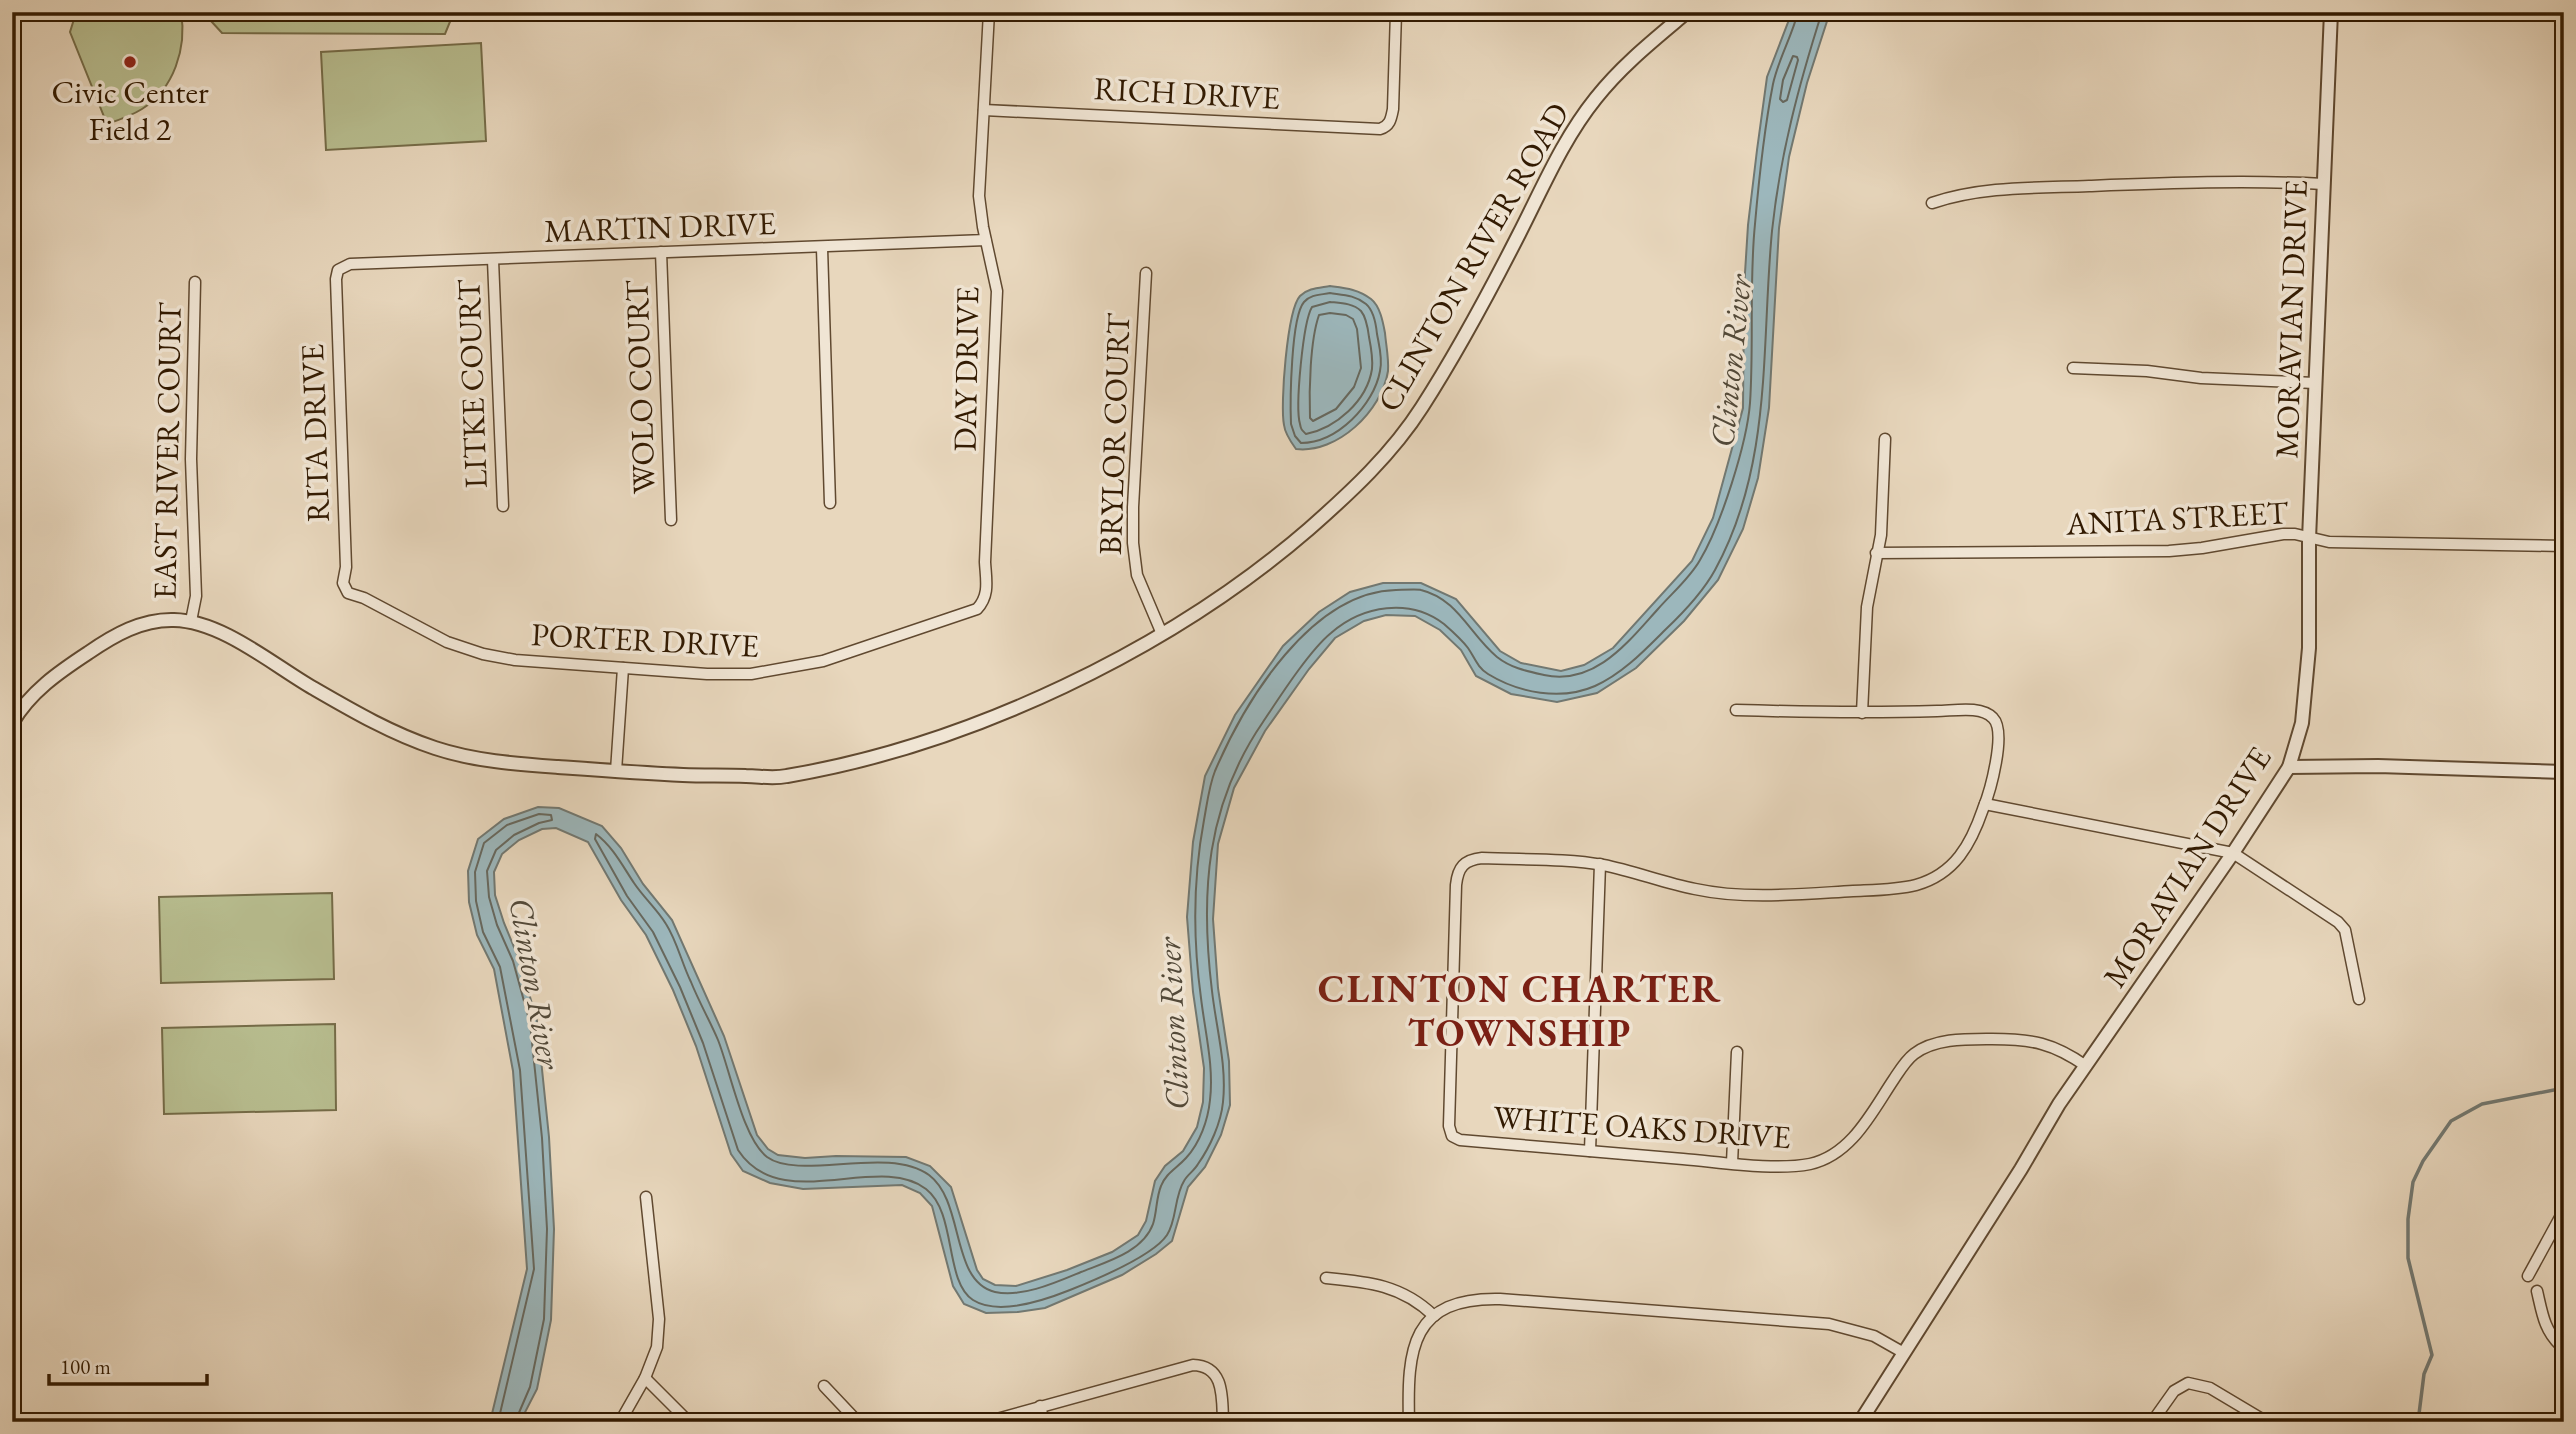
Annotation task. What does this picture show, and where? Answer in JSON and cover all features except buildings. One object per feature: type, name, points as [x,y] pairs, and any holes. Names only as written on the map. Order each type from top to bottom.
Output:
[{"type":"street","name":"DAY DRIVE","points":[[983,603],[987,586],[985,562],[997,292],[979,195],[989,12]]},
{"type":"street","name":"RICH DRIVE","points":[[984,110],[1380,130],[1387,127],[1394,109],[1396,12]]},
{"type":"street","name":"CLINTON RIVER ROAD","points":[[12,723],[38,690],[109,639],[139,625],[159,620],[191,621],[236,641],[375,722],[435,748],[510,763],[770,779],[856,762],[912,745],[1042,696],[1162,634],[1222,597],[1270,561],[1337,504],[1388,453],[1420,410],[1476,317],[1558,155],[1577,124],[1614,76],[1687,12]]},
{"type":"street","name":"MORAVIAN DRIVE","points":[[1860,1422],[2059,1104],[2233,853],[2289,767],[2302,723],[2309,648],[2309,538],[2331,12]]},
{"type":"street","points":[[1931,203],[1959,194],[2018,189],[2251,180],[2323,184]]},
{"type":"street","name":"MARTIN DRIVE","points":[[338,270],[350,264],[986,240]]},
{"type":"street","points":[[822,248],[830,503]]},
{"type":"street","name":"WOLO COURT","points":[[661,253],[671,520]]},
{"type":"street","name":"LITKE COURT","points":[[493,260],[503,506]]},
{"type":"street","name":"RITA DRIVE","points":[[338,270],[336,279],[346,567],[343,583],[348,593]]},
{"type":"street","name":"BRYLOR COURT","points":[[1146,272],[1133,543],[1137,575],[1162,634]]},
{"type":"street","name":"EAST RIVER COURT","points":[[191,621],[196,596],[191,459],[195,282]]},
{"type":"street","points":[[2073,368],[2315,383]]},
{"type":"street","points":[[1862,713],[1867,607],[1883,508],[1885,439]]},
{"type":"street","name":"ANITA STREET","points":[[1876,553],[2169,551],[2295,534],[2329,542],[2564,546]]},
{"type":"street","name":"PORTER DRIVE","points":[[348,593],[364,598],[447,642],[483,654],[515,660],[720,674],[751,674],[823,661],[945,618],[968,613],[983,603]]},
{"type":"street","points":[[616,771],[622,668]]},
{"type":"street","points":[[1590,1151],[1600,864],[1695,889],[1740,894],[1902,887],[1935,877],[1958,860],[1972,839],[1985,804],[2000,732],[1993,717],[1987,713],[1736,710]]},
{"type":"street","points":[[2289,767],[2378,766],[2564,772]]},
{"type":"street","points":[[1985,804],[2233,853],[2338,922],[2345,930],[2359,999]]},
{"type":"street","name":"WHITE OAKS DRIVE","points":[[1600,864],[1482,858],[1463,864],[1456,885],[1449,1126],[1450,1133],[1460,1140],[1732,1163],[1800,1165],[1829,1156],[1855,1136],[1906,1061],[1933,1045],[1976,1039],[2030,1040],[2059,1049],[2086,1066]]},
{"type":"street","points":[[1732,1163],[1737,1052]]},
{"type":"street","points":[[620,1422],[655,1355],[659,1330],[646,1197]]},
{"type":"street","points":[[2528,1276],[2564,1210]]},
{"type":"street","points":[[1326,1278],[1355,1281],[1404,1293],[1422,1304],[1434,1316]]},
{"type":"street","points":[[2537,1291],[2550,1336],[2560,1345],[2564,1345]]},
{"type":"street","points":[[1409,1422],[1411,1354],[1417,1337],[1434,1316],[1463,1301],[1500,1298],[1829,1324],[1874,1336],[1905,1353]]},
{"type":"street","points":[[986,1422],[1180,1367],[1197,1365],[1207,1367],[1219,1380],[1223,1422]]},
{"type":"street","points":[[645,1378],[681,1411],[689,1422]]},
{"type":"street","points":[[2152,1422],[2174,1391],[2188,1382],[2210,1388],[2267,1422]]},
{"type":"street","points":[[824,1386],[858,1422]]},
{"type":"street","points":[[1040,1406],[1044,1422]]},
{"type":"green space","name":"Civic Center Field 2","points":[[89,12],[181,12],[180,53],[170,79],[153,101],[142,109],[107,124],[70,32],[75,16]]},
{"type":"green space","points":[[210,12],[454,12],[445,34],[222,33],[211,21]]},
{"type":"green space","points":[[481,43],[486,141],[326,150],[321,52]]},
{"type":"green space","points":[[332,893],[334,979],[161,983],[159,897]]},
{"type":"green space","points":[[335,1024],[336,1110],[164,1114],[162,1028]]},
{"type":"water","points":[[1792,12],[1830,12],[1807,83],[1789,157],[1779,228],[1769,408],[1758,478],[1743,529],[1718,580],[1684,621],[1636,668],[1597,693],[1557,702],[1511,694],[1476,676],[1461,650],[1440,630],[1415,616],[1386,615],[1364,621],[1335,638],[1309,669],[1265,731],[1234,788],[1218,844],[1213,919],[1218,988],[1229,1061],[1230,1105],[1221,1135],[1205,1167],[1188,1187],[1172,1241],[1122,1275],[1045,1308],[986,1313],[964,1304],[953,1286],[932,1206],[920,1193],[902,1185],[803,1189],[770,1183],[743,1171],[731,1154],[696,1046],[646,935],[621,900],[588,842],[556,828],[542,829],[519,840],[502,854],[494,872],[495,895],[519,959],[537,1021],[549,1137],[554,1229],[551,1320],[537,1389],[520,1422],[490,1422],[527,1269],[513,1071],[494,969],[477,935],[469,902],[468,871],[478,839],[504,819],[538,807],[559,808],[602,826],[672,920],[724,1036],[757,1135],[768,1149],[778,1155],[805,1158],[906,1157],[930,1166],[951,1187],[977,1270],[983,1279],[995,1285],[1016,1286],[1112,1252],[1138,1235],[1146,1221],[1155,1181],[1165,1166],[1183,1151],[1197,1127],[1203,1102],[1204,1068],[1193,992],[1187,917],[1193,842],[1205,776],[1235,715],[1283,646],[1319,612],[1350,592],[1383,583],[1421,583],[1456,599],[1500,651],[1521,663],[1561,671],[1584,665],[1613,648],[1692,561],[1713,518],[1743,408],[1744,289],[1757,150],[1767,77]]},
{"type":"water","points":[[1330,286],[1361,293],[1377,306],[1385,333],[1388,371],[1377,401],[1355,427],[1327,445],[1296,449],[1288,438],[1283,415],[1291,319],[1295,305],[1303,293]]},
{"type":"waterway","points":[[2418,1422],[2424,1374],[2432,1355],[2408,1258],[2408,1219],[2413,1182],[2423,1161],[2451,1121],[2482,1104],[2564,1088]]},
{"type":"place","name":"Civic Center Field 2","points":[[130,62]]},
{"type":"district","name":"CLINTON CHARTER TOWNSHIP","points":[[1520,1011]]},
{"type":"water label","name":"Clinton River","points":[[1730,361]]},
{"type":"water label","name":"Clinton River","points":[[536,983]]},
{"type":"water label","name":"Clinton River","points":[[1172,1024]]}]
